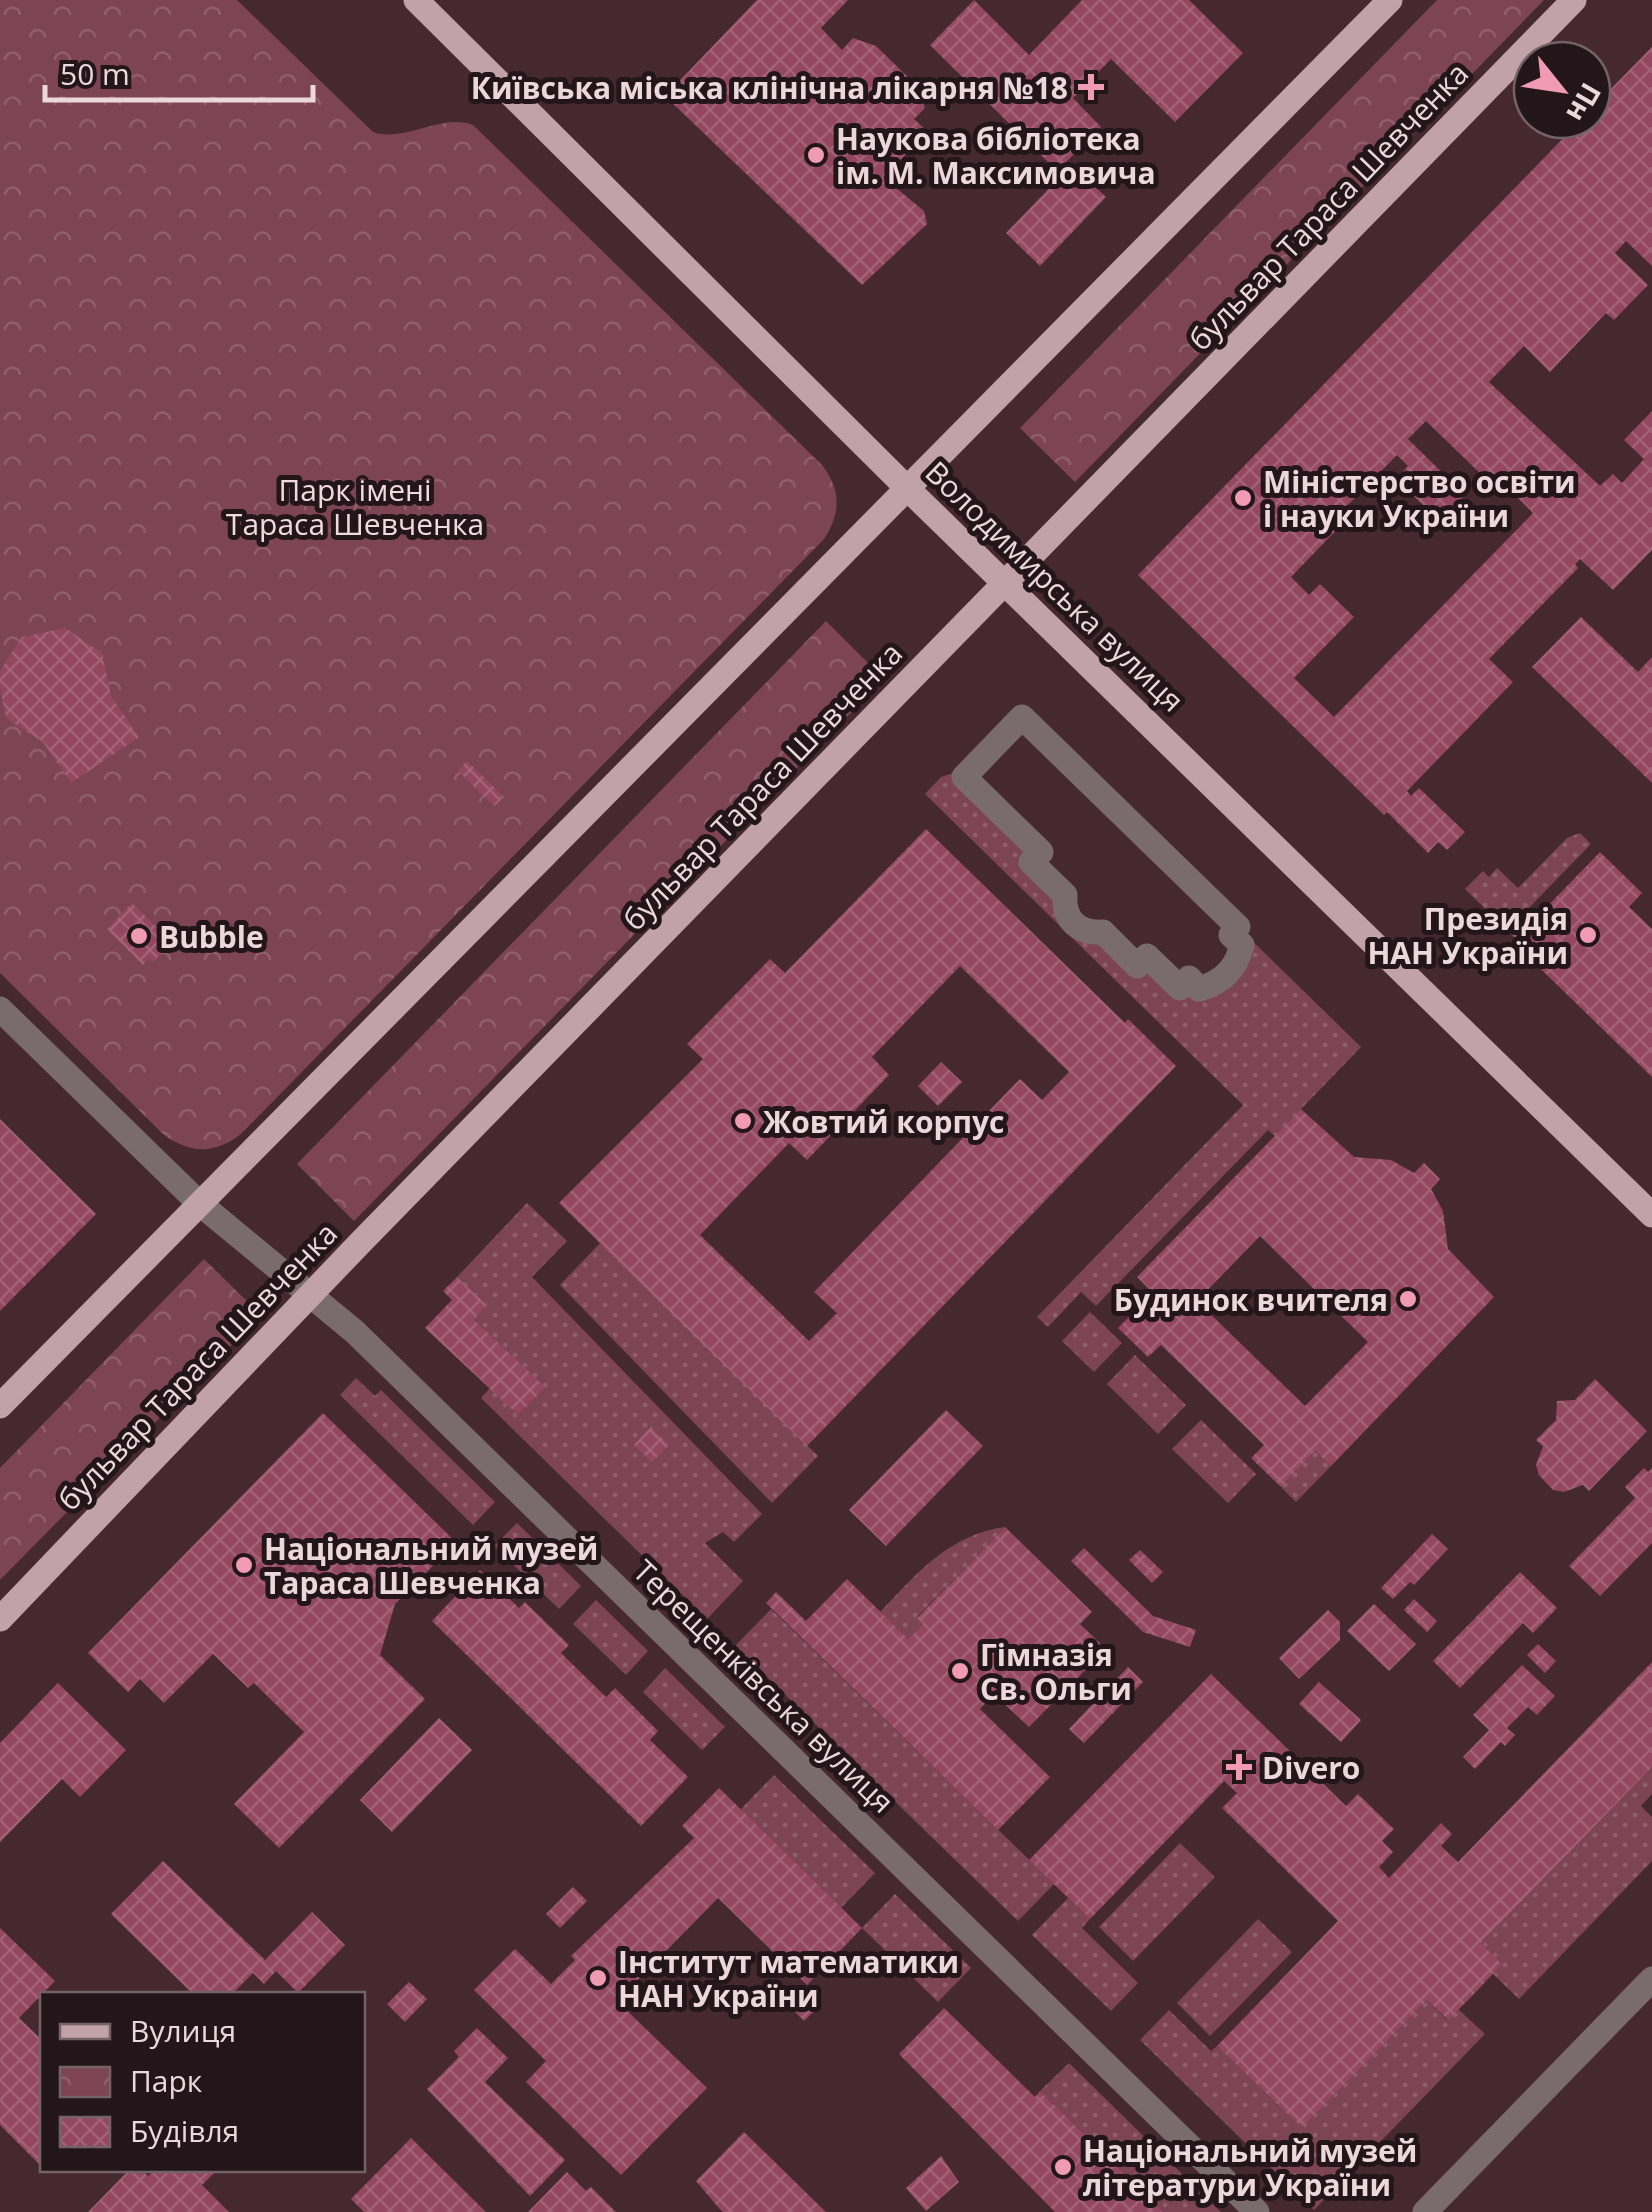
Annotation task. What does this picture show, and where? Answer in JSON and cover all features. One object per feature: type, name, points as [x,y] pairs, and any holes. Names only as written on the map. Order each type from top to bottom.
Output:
[{"type":"main road","name":"Володимирська вулиця","points":[[416,0],[909,490],[1652,1215]]},
{"type":"main road","points":[[0,1406],[1390,0]]},
{"type":"main road","name":"бульвар Тараса Шевченка","points":[[0,1619],[1574,0]]},
{"type":"street","points":[[1022,717],[1238,927],[1231,935],[1242,945],[1234,966],[1210,986],[1199,988],[1188,978],[1180,988],[1147,956],[1137,966],[1103,932],[1082,931],[1074,924],[1067,916],[1065,895],[1032,862],[1041,852],[964,777],[1022,717]]},
{"type":"street","name":"Терещенківська вулиця","points":[[0,1008],[199,1203],[366,1342],[1257,2212]]},
{"type":"street","points":[[1425,2212],[1652,1978]]},
{"type":"green space","name":"Парк імені Тараса Шевченка","points":[[0,0],[237,0],[373,132],[398,134],[461,122],[473,125],[823,466],[836,493],[834,520],[824,539],[241,1134],[212,1148],[184,1146],[164,1135],[0,973]]},
{"type":"green space","points":[[1437,0],[1544,0],[1075,482],[1020,428]]},
{"type":"green space","points":[[826,621],[884,679],[354,1221],[297,1164]]},
{"type":"green space","points":[[953,773],[1041,852],[1064,906],[1180,987],[1219,981],[1238,927],[1361,1047],[1275,1136],[1268,1130],[1096,1306],[1081,1292],[1048,1327],[1037,1317],[1243,1105],[925,794],[941,777]]},
{"type":"green space","points":[[1580,833],[1591,844],[1521,916],[1529,925],[1516,939],[1465,889],[1483,871],[1489,877],[1497,868],[1518,888],[1567,838]]},
{"type":"green space","points":[[527,1203],[567,1241],[532,1277],[762,1514],[734,1542],[723,1532],[705,1543],[743,1581],[707,1619],[481,1398],[490,1388],[518,1415],[544,1387],[474,1320],[487,1305],[457,1277]]},
{"type":"green space","points":[[602,1241],[818,1456],[772,1503],[560,1285]]},
{"type":"green space","points":[[204,1259],[261,1315],[0,1580],[0,1468]]},
{"type":"green space","points":[[1090,1312],[1122,1343],[1094,1372],[1062,1341]]},
{"type":"green space","points":[[1135,1355],[1186,1405],[1158,1434],[1107,1384]]},
{"type":"green space","points":[[356,1378],[375,1396],[381,1390],[495,1502],[473,1525],[340,1395]]},
{"type":"green space","points":[[1201,1420],[1256,1474],[1228,1503],[1172,1449]]},
{"type":"green space","points":[[1315,1451],[1331,1466],[1296,1502],[1281,1487]]},
{"type":"green space","points":[[517,1523],[581,1586],[559,1609],[494,1546]]},
{"type":"green space","points":[[1005,1527],[917,1617],[923,1624],[908,1639],[880,1612],[950,1547],[985,1531]]},
{"type":"green space","points":[[596,1600],[648,1651],[626,1675],[573,1624]]},
{"type":"green space","points":[[771,1609],[1054,1884],[1018,1921],[735,1646]]},
{"type":"green space","points":[[665,1668],[725,1727],[702,1750],[643,1692]]},
{"type":"green space","points":[[1652,1767],[1652,1794],[1641,1806],[1652,1817],[1652,1861],[1519,1999],[1493,1974],[1502,1964],[1481,1943]]},
{"type":"green space","points":[[774,1775],[875,1873],[841,1908],[740,1810]]},
{"type":"green space","points":[[1180,1843],[1215,1877],[1133,1961],[1099,1927]]},
{"type":"green space","points":[[895,1894],[971,1968],[938,2002],[862,1928]]},
{"type":"green space","points":[[1068,1898],[1090,1919],[1082,1928],[1138,1983],[1111,2011],[1032,1935]]},
{"type":"green space","points":[[1258,1919],[1292,1952],[1210,2036],[1177,2003]]},
{"type":"green space","points":[[1427,2000],[1447,2020],[1458,2009],[1485,2034],[1314,2210],[1140,2040],[1169,2010],[1211,2051],[1217,2046],[1302,2128]]},
{"type":"green space","points":[[1069,2063],[1221,2212],[1164,2212],[1040,2091]]},
{"type":"building","name":"Наукова бібліотека ім. М. Максимовича","points":[[757,0],[848,0],[821,28],[842,50],[853,38],[876,46],[917,86],[925,108],[914,119],[928,132],[883,177],[924,211],[927,224],[862,285],[665,96]]},
{"type":"building","name":"Київська міська клінічна лікарня №18","points":[[974,0],[1029,55],[1082,0],[1189,0],[1243,53],[1175,122],[1111,59],[1073,98],[1101,127],[1057,171],[930,45]]},
{"type":"building","points":[[1652,47],[1652,266],[1626,241],[1615,253],[1648,285],[1614,320],[1606,313],[1550,372],[1524,346],[1489,382],[1600,486],[1613,474],[1622,483],[1644,459],[1624,440],[1652,411],[1652,550],[1613,590],[1580,559],[1575,564],[1578,568],[1489,659],[1513,682],[1407,791],[1411,796],[1419,788],[1465,832],[1447,850],[1438,842],[1428,853],[1387,812],[1384,815],[1138,575],[1562,140],[1612,140],[1612,88]],"holes":[[[1426,421],[1489,482],[1495,475],[1533,513],[1334,717],[1294,678],[1354,617],[1320,584],[1309,595],[1291,577],[1346,520],[1339,514],[1397,455],[1408,466],[1396,479],[1440,521],[1465,495],[1408,439]]]},
{"type":"building","points":[[1072,165],[1106,197],[1040,266],[1006,233]]},
{"type":"building","points":[[1581,617],[1638,672],[1652,657],[1652,783],[1532,667]]},
{"type":"building","points":[[65,628],[102,653],[111,696],[139,737],[71,783],[43,742],[6,718],[0,687],[0,671],[22,637]]},
{"type":"building","points":[[467,761],[504,797],[494,806],[458,771]]},
{"type":"building","name":"Жовтий корпус","points":[[926,829],[1125,1023],[1128,1019],[1176,1066],[807,1446],[559,1203],[703,1059],[687,1044],[770,959],[785,973]],"holes":[[[960,966],[1069,1072],[1042,1100],[1020,1079],[814,1292],[837,1313],[809,1341],[700,1235],[789,1143],[807,1160],[889,1075],[872,1057]]]},
{"type":"building","points":[[1600,852],[1642,893],[1629,907],[1652,929],[1652,1077],[1513,942]]},
{"type":"building","name":"Bubble","points":[[132,903],[172,942],[153,962],[149,958],[143,965],[107,929]]},
{"type":"building","points":[[941,1062],[962,1082],[938,1106],[918,1086]]},
{"type":"building","name":"Будинок вчителя","points":[[1301,1109],[1354,1157],[1391,1160],[1414,1173],[1424,1163],[1440,1179],[1431,1189],[1443,1211],[1448,1249],[1494,1297],[1331,1466],[1315,1451],[1281,1487],[1251,1458],[1264,1445],[1161,1345],[1148,1357],[1118,1328],[1153,1293],[1137,1277]],"holes":[[[1260,1236],[1368,1342],[1305,1406],[1197,1301]]]},
{"type":"building","points":[[0,1119],[96,1214],[0,1311]]},
{"type":"building","points":[[457,1277],[487,1305],[474,1320],[545,1387],[518,1415],[425,1328],[452,1300],[443,1291]]},
{"type":"building","points":[[1595,1379],[1647,1431],[1589,1491],[1583,1485],[1564,1492],[1553,1490],[1539,1475],[1536,1465],[1543,1446],[1536,1440],[1556,1420],[1557,1401],[1575,1400]]},
{"type":"building","points":[[946,1410],[983,1446],[886,1546],[849,1510]]},
{"type":"building","points":[[323,1413],[456,1542],[395,1604],[380,1655],[425,1699],[279,1848],[234,1804],[304,1732],[254,1683],[248,1688],[213,1654],[164,1703],[140,1679],[128,1692],[88,1653]]},
{"type":"building","points":[[651,1427],[669,1445],[652,1462],[634,1445]]},
{"type":"building","points":[[1644,1468],[1648,1472],[1652,1468],[1652,1543],[1600,1596],[1569,1566],[1635,1498],[1625,1487]]},
{"type":"building","name":"Гімназія Св. Ольги","points":[[1005,1527],[1092,1612],[1080,1624],[1106,1649],[1029,1727],[994,1694],[980,1709],[1050,1777],[998,1830],[766,1603],[776,1592],[806,1621],[847,1579],[908,1639],[923,1624],[917,1618]]},
{"type":"building","points":[[1432,1534],[1448,1549],[1414,1585],[1410,1582],[1393,1599],[1381,1588]]},
{"type":"building","points":[[1084,1548],[1153,1616],[1196,1630],[1190,1647],[1143,1632],[1071,1561]]},
{"type":"building","points":[[1140,1550],[1163,1572],[1152,1583],[1129,1560]]},
{"type":"building","points":[[480,1570],[519,1608],[525,1602],[569,1645],[561,1653],[606,1697],[615,1688],[658,1731],[650,1740],[688,1777],[641,1826],[432,1621]]},
{"type":"building","points":[[1520,1572],[1557,1608],[1533,1633],[1523,1623],[1460,1688],[1433,1661]]},
{"type":"building","points":[[1414,1599],[1437,1621],[1427,1632],[1404,1610]]},
{"type":"building","points":[[1374,1604],[1416,1644],[1389,1671],[1347,1631]]},
{"type":"building","points":[[1328,1610],[1340,1622],[1340,1640],[1299,1679],[1279,1658]]},
{"type":"building","points":[[1538,1644],[1556,1661],[1545,1673],[1527,1655]]},
{"type":"building","points":[[1652,1662],[1652,1767],[1481,1943],[1502,1964],[1473,1995],[1448,2020],[1427,2000],[1302,2128],[1217,2046],[1338,1921],[1222,1808],[1237,1793],[1224,1781],[1090,1919],[1029,1860],[1211,1674],[1346,1806],[1358,1794],[1394,1829],[1382,1841],[1393,1852],[1379,1867],[1389,1878],[1441,1823],[1452,1834],[1441,1846],[1458,1862]]},
{"type":"building","points":[[1522,1665],[1555,1696],[1537,1715],[1528,1707],[1507,1728],[1515,1735],[1505,1746],[1501,1742],[1475,1769],[1463,1757],[1489,1730],[1473,1715]]},
{"type":"building","points":[[1128,1667],[1143,1682],[1084,1743],[1069,1729]]},
{"type":"building","points":[[1319,1682],[1361,1720],[1341,1742],[1299,1704]]},
{"type":"building","points":[[58,1683],[126,1750],[80,1797],[62,1779],[0,1842],[0,1743]]},
{"type":"building","points":[[439,1718],[472,1750],[392,1832],[360,1800]]},
{"type":"building","name":"Інститут математики НАН України","points":[[719,1788],[862,1928],[807,1985],[718,1898],[617,2001],[707,2088],[621,2175],[526,2082],[546,2061],[474,1990],[515,1949],[551,1984],[575,1960],[571,1956],[694,1838],[682,1826]]},
{"type":"building","points":[[163,1861],[265,1960],[312,1912],[345,1945],[299,1992],[276,1971],[264,1984],[253,1973],[234,1992],[191,1992],[111,1914]]},
{"type":"building","points":[[573,1887],[587,1901],[560,1928],[546,1914]]},
{"type":"building","points":[[0,1928],[55,1981],[40,1992],[19,2018],[40,2038],[40,2165],[0,2125]]},
{"type":"building","points":[[409,1982],[427,1999],[405,2022],[387,2004]]},
{"type":"building","points":[[804,1996],[817,2008],[804,2021],[792,2009]]},
{"type":"building","name":"Національний музей літератури України","points":[[944,2008],[1035,2097],[1040,2091],[1164,2212],[1055,2212],[899,2054]]},
{"type":"building","points":[[477,2028],[508,2058],[485,2082],[565,2160],[530,2196],[427,2089],[459,2057],[454,2051]]},
{"type":"building","points":[[744,2132],[826,2212],[723,2212],[696,2181]]},
{"type":"building","points":[[411,2138],[486,2212],[364,2212],[351,2199]]},
{"type":"building","points":[[941,2156],[959,2182],[926,2211],[906,2188]]},
{"type":"building","points":[[127,2172],[144,2172],[148,2176],[153,2172],[215,2172],[202,2185],[229,2212],[88,2212]]},
{"type":"building","points":[[567,2172],[586,2191],[591,2187],[616,2212],[528,2212]]},
{"type":"place","name":"Київська міська клінічна лікарня №18","points":[[1091,87]]},
{"type":"place","name":"Наукова бібліотека ім. М. Максимовича","points":[[816,155]]},
{"type":"place","name":"Міністерство освіти і науки України","points":[[1243,498]]},
{"type":"place","name":"Президія НАН України","points":[[1588,935]]},
{"type":"place","name":"Bubble","points":[[139,936]]},
{"type":"place","name":"Жовтий корпус","points":[[743,1121]]},
{"type":"place","name":"Будинок вчителя","points":[[1408,1299]]},
{"type":"place","name":"Національний музей Тараса Шевченка","points":[[244,1565]]},
{"type":"place","name":"Гімназія Св. Ольги","points":[[960,1671]]},
{"type":"place","name":"Divero","points":[[1239,1767]]},
{"type":"place","name":"Інститут математики НАН України","points":[[598,1978]]},
{"type":"place","name":"Національний музей літератури України","points":[[1063,2167]]}]
